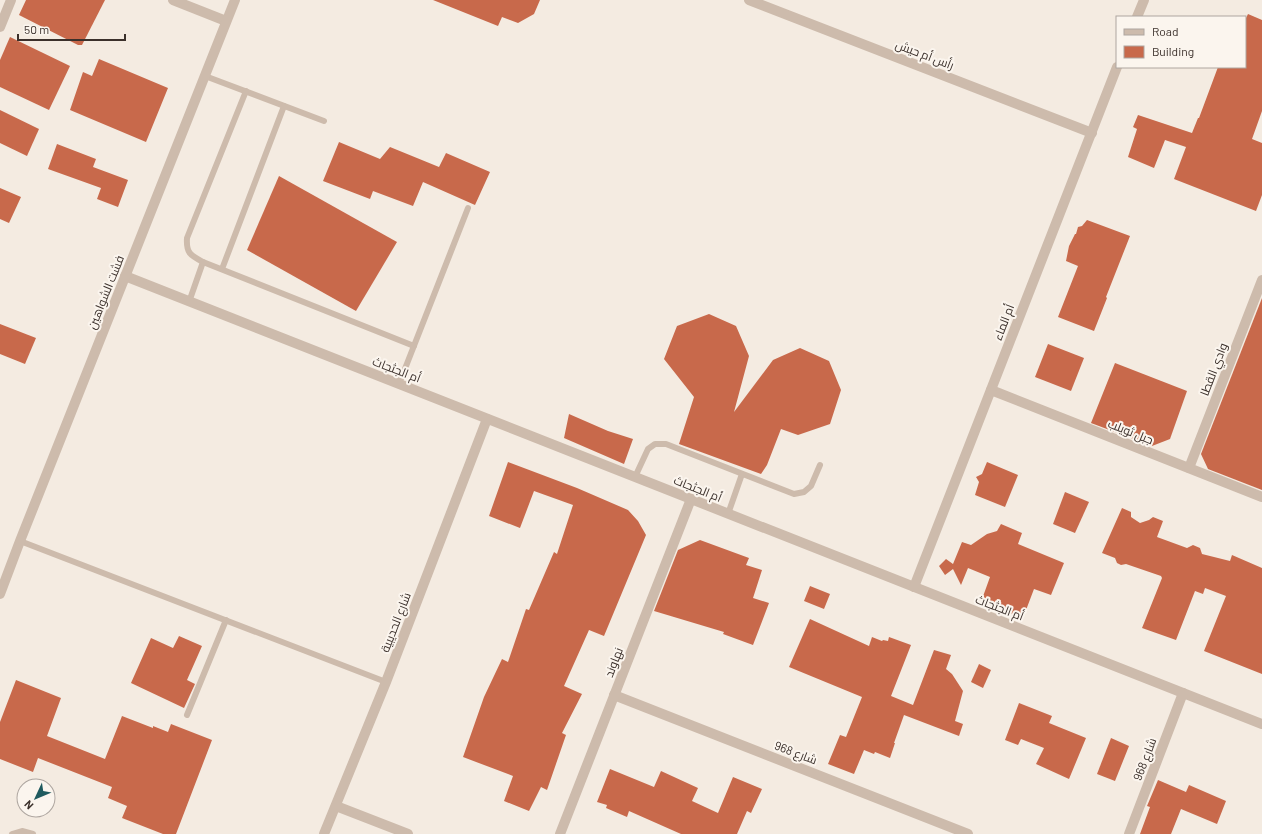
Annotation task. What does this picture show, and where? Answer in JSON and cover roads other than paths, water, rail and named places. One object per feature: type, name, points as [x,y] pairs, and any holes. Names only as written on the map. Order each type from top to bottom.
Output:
[{"type":"street","points":[[0,27],[11,0]]},
{"type":"street","points":[[173,0],[226,21]]},
{"type":"street","name":"فشت الشواهين","points":[[0,594],[235,0]]},
{"type":"street","name":"رأس أم حيش","points":[[749,0],[1092,133]]},
{"type":"street","points":[[1137,16],[1144,0]]},
{"type":"street","name":"أم الماء","points":[[914,587],[1117,68]]},
{"type":"street","name":"أم الجثجاث","points":[[125,276],[1262,724]]},
{"type":"street","name":"وادي القطا","points":[[1189,468],[1262,280]]},
{"type":"street","name":"جبل ثويلب","points":[[991,390],[1262,497]]},
{"type":"street","name":"شارع الحديبية","points":[[324,834],[386,682],[487,419]]},
{"type":"street","name":"نهاوند","points":[[560,834],[691,499]]},
{"type":"street","name":"شارع 968","points":[[1129,834],[1183,693]]},
{"type":"street","name":"شارع 968","points":[[614,695],[968,834]]},
{"type":"street","points":[[336,806],[408,834]]},
{"type":"lane","points":[[205,76],[324,121]]},
{"type":"lane","points":[[246,91],[187,238],[187,247],[191,256],[414,346]]},
{"type":"lane","points":[[222,269],[284,106]]},
{"type":"lane","points":[[399,384],[468,208]]},
{"type":"lane","points":[[189,302],[203,262]]},
{"type":"lane","points":[[635,477],[648,449],[655,444],[666,444],[794,494],[804,492],[811,486],[820,465]]},
{"type":"lane","points":[[728,514],[742,474]]},
{"type":"lane","points":[[20,541],[386,682]]},
{"type":"lane","points":[[187,715],[226,620]]},
{"type":"lane","points":[[12,834],[22,831],[33,834]]}]
